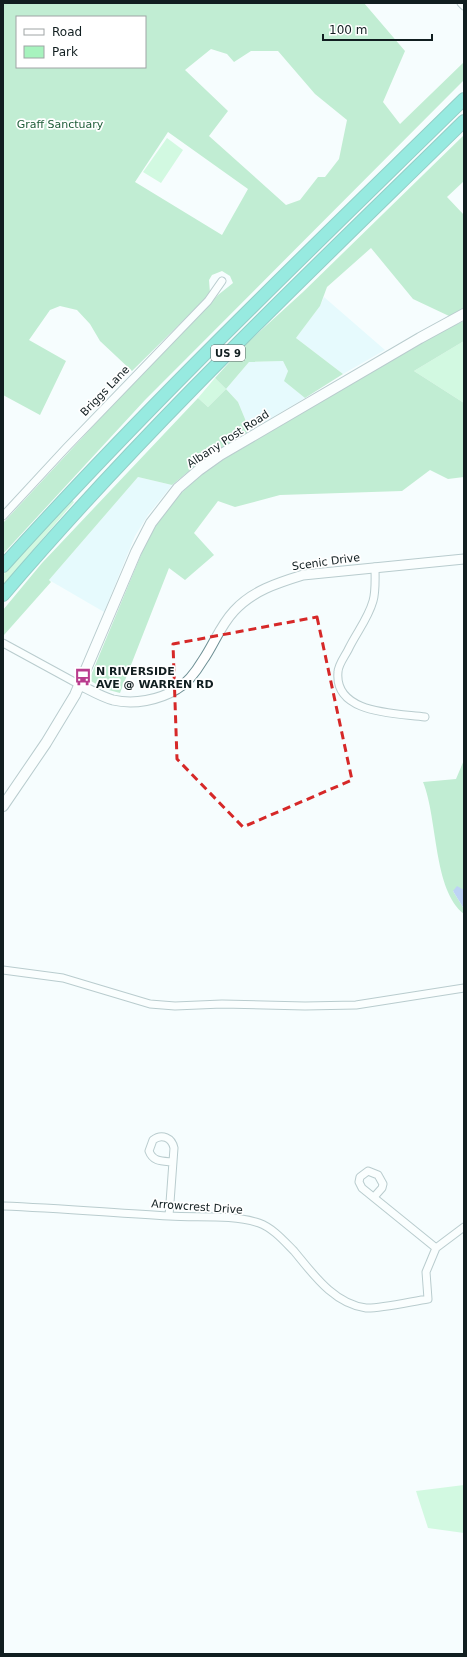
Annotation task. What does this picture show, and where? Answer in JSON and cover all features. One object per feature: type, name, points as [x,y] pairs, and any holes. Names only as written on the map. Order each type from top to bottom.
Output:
[{"type":"highway","name":"US 9","points":[[3,566],[88,474],[210,349],[464,99]]},
{"type":"highway","name":"US 9","points":[[3,595],[102,483],[227,354],[464,121]]},
{"type":"main road","name":"Albany Post Road","points":[[3,806],[64,714],[80,685],[141,540],[158,512],[178,488],[199,470],[227,451],[432,331],[464,314]]},
{"type":"street","points":[[461,3],[464,6]]},
{"type":"street","name":"Briggs Lane","points":[[3,516],[66,448],[208,301],[222,281]]},
{"type":"street","name":"Scenic Drive","points":[[80,685],[113,700],[141,702],[160,697],[178,689],[187,681],[203,660],[234,611],[255,593],[303,575],[464,559]]},
{"type":"street","points":[[375,567],[374,599],[368,617],[348,648],[338,671],[340,690],[351,702],[371,710],[425,717]]},
{"type":"street","points":[[3,642],[80,685]]},
{"type":"street","points":[[3,970],[63,978],[150,1004],[175,1006],[222,1004],[305,1006],[356,1005],[464,988]]},
{"type":"street","points":[[169,1216],[173,1162]]},
{"type":"street","points":[[374,1197],[436,1248],[464,1227]]},
{"type":"street","name":"Arrowcrest Drive","points":[[3,1206],[226,1218],[259,1223],[270,1228],[285,1241],[321,1282],[336,1296],[366,1308],[428,1299],[426,1272],[436,1248]]},
{"type":"highlighted area","points":[[317,617],[352,780],[243,827],[177,759],[173,644]]},
{"type":"shaded area","points":[[324,297],[385,350],[343,374],[296,338],[320,306]]},
{"type":"shaded area","points":[[283,361],[288,371],[285,381],[305,398],[250,431],[238,402],[226,389],[249,362]]},
{"type":"shaded area","points":[[138,477],[172,485],[148,515],[135,536],[104,612],[49,580]]},
{"type":"green space","name":"Graff Sanctuary","points":[[3,3],[364,3],[405,51],[383,102],[400,124],[464,62],[464,80],[145,400],[3,554],[3,523],[147,368],[218,295],[233,283],[230,276],[222,271],[212,275],[209,280],[210,293],[206,298],[132,371],[100,341],[90,324],[77,310],[60,306],[50,310],[29,340],[66,361],[40,415],[3,395]],"holes":[[[211,49],[227,54],[234,62],[251,51],[278,51],[315,94],[347,120],[339,159],[325,177],[318,177],[300,200],[286,205],[209,136],[228,111],[185,70]],[[168,132],[248,189],[222,235],[135,182]]]},
{"type":"green space","points":[[464,135],[464,181],[447,197],[464,215],[464,308],[449,316],[413,299],[371,248],[327,287],[320,306],[296,338],[343,374],[305,398],[284,381],[288,371],[283,361],[249,362],[226,389],[215,378],[245,345],[303,292]]},
{"type":"green space","points":[[167,138],[183,150],[161,183],[143,172]]},
{"type":"green space","points":[[464,321],[464,341],[414,371],[464,403],[464,477],[448,479],[430,470],[402,491],[280,495],[235,507],[218,501],[194,533],[214,555],[185,580],[169,568],[120,693],[105,689],[89,680],[148,538],[163,514],[190,484],[224,459],[439,332]]},
{"type":"green space","points":[[464,341],[464,403],[414,371]]},
{"type":"green space","points":[[215,378],[226,389],[208,407],[198,398]]},
{"type":"green space","points":[[226,389],[238,402],[250,431],[206,457],[172,485],[138,477],[49,580],[51,582],[3,635],[3,610],[42,563],[198,398],[208,407]]},
{"type":"green space","points":[[71,499],[74,502],[3,585],[3,575]]},
{"type":"green space","points":[[464,760],[464,890],[453,891],[464,909],[464,914],[454,903],[441,871],[428,797],[423,782],[456,779]]},
{"type":"green space","points":[[464,1485],[464,1533],[428,1528],[416,1491]]},
{"type":"water","points":[[457,886],[464,890],[464,909],[453,891]]},
{"type":"place","name":"N RIVERSIDE AVE @ WARREN RD","points":[[83,677]]}]
